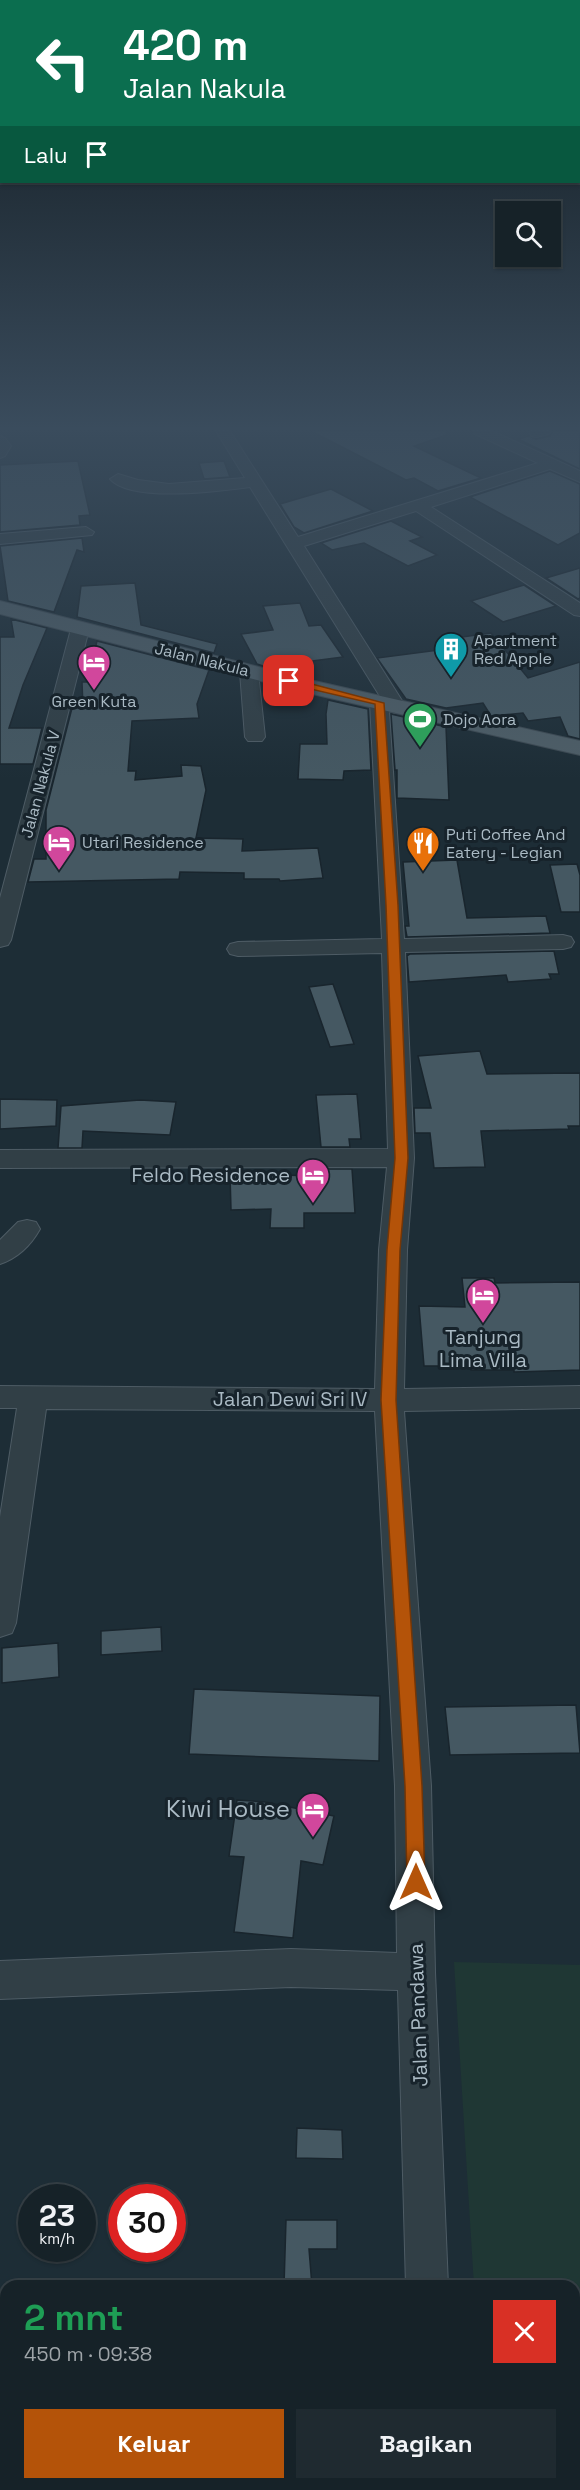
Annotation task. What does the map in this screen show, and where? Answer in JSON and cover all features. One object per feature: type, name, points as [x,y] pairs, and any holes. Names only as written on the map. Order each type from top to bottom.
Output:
[{"type":"main road","name":"Jalan Nakula","points":[[0,607],[249,672],[580,748]]},
{"type":"street","points":[[296,547],[388,705]]},
{"type":"street","points":[[482,547],[580,611]]},
{"type":"street","name":"Jalan Nakula V","points":[[0,940],[80,629]]},
{"type":"street","points":[[249,672],[255,737]]},
{"type":"street","name":"Jalan Pandawa","points":[[388,705],[401,1158],[393,1250],[389,1400],[414,1786],[416,1972],[427,2280]]},
{"type":"street","points":[[238,949],[563,942]]},
{"type":"street","points":[[0,1159],[401,1158]]},
{"type":"street","points":[[0,1254],[18,1240],[27,1228]]},
{"type":"street","name":"Jalan Dewi Sri IV","points":[[0,1397],[389,1400],[580,1397]]},
{"type":"street","points":[[0,1623],[33,1398]]},
{"type":"street","points":[[0,1980],[291,1968],[416,1972]]},
{"type":"green space","points":[[454,1962],[580,1965],[580,2280],[474,2280]]},
{"type":"building","points":[[0,547],[83,547],[84,552],[77,550],[54,612],[8,601]]},
{"type":"building","points":[[328,547],[345,547],[332,550]]},
{"type":"building","points":[[372,547],[422,547],[437,555],[408,566]]},
{"type":"building","points":[[580,568],[580,598],[578,599],[546,578]]},
{"type":"building","points":[[135,583],[141,625],[217,644],[214,653],[77,617],[81,586]]},
{"type":"building","points":[[524,585],[556,606],[503,622],[471,601]]},
{"type":"building","points":[[300,603],[309,626],[321,625],[343,657],[266,667],[257,664],[241,634],[273,630],[263,606]]},
{"type":"building","points":[[11,619],[47,628],[23,685],[9,728],[42,728],[33,764],[0,764],[0,637],[14,637]]},
{"type":"building","points":[[491,633],[528,678],[580,662],[580,739],[568,736],[560,717],[528,721],[523,713],[491,716],[483,703],[446,708],[406,699],[377,658],[447,649],[440,640]]},
{"type":"building","points":[[97,641],[209,670],[197,704],[199,718],[132,721],[128,771],[136,771],[135,780],[182,776],[181,765],[201,766],[206,790],[196,838],[243,839],[242,851],[318,848],[323,878],[280,881],[279,879],[244,879],[244,873],[180,872],[179,879],[28,882],[34,859],[46,859],[46,810],[72,708],[83,707],[82,682],[87,682]]},
{"type":"building","points":[[328,700],[368,709],[371,770],[344,771],[343,780],[298,779],[300,744],[327,744]]},
{"type":"building","points":[[391,714],[446,727],[449,800],[397,798],[397,770],[395,770]]},
{"type":"building","points":[[457,860],[467,918],[546,916],[550,933],[407,937],[405,926],[409,926],[403,862]]},
{"type":"building","points":[[577,864],[580,875],[580,912],[561,912],[550,865]]},
{"type":"building","points":[[554,951],[559,974],[549,974],[551,979],[508,982],[506,975],[409,982],[407,956],[410,954]]},
{"type":"building","points":[[333,984],[354,1044],[330,1047],[309,987]]},
{"type":"building","points":[[480,1051],[487,1074],[580,1073],[580,1126],[568,1126],[569,1129],[481,1131],[485,1167],[434,1168],[430,1133],[415,1133],[414,1108],[431,1108],[418,1056]]},
{"type":"building","points":[[357,1094],[361,1139],[349,1139],[350,1147],[321,1147],[316,1095]]},
{"type":"building","points":[[0,1099],[57,1100],[56,1126],[0,1129]]},
{"type":"building","points":[[140,1100],[176,1102],[170,1135],[83,1131],[82,1148],[58,1148],[61,1106]]},
{"type":"building","points":[[323,1169],[352,1169],[355,1213],[304,1213],[304,1228],[270,1228],[271,1209],[231,1210],[230,1174],[323,1176]]},
{"type":"building","points":[[462,1278],[494,1278],[495,1283],[580,1282],[580,1370],[514,1372],[514,1370],[471,1370],[470,1366],[424,1366],[419,1306],[465,1307]]},
{"type":"building","points":[[161,1627],[162,1651],[101,1655],[101,1631]]},
{"type":"building","points":[[58,1643],[59,1677],[2,1683],[2,1648]]},
{"type":"building","points":[[194,1689],[380,1696],[379,1761],[189,1754]]},
{"type":"building","points":[[576,1705],[580,1753],[450,1755],[445,1707]]},
{"type":"building","points":[[237,1800],[265,1802],[334,1816],[323,1865],[301,1861],[293,1938],[234,1932],[244,1857],[229,1856]]},
{"type":"building","points":[[297,2128],[342,2130],[343,2159],[296,2158]]},
{"type":"building","points":[[286,2220],[337,2220],[337,2249],[309,2249],[312,2280],[284,2280]]},
{"type":"place","name":"Apartment Red Apple","points":[[451,678]]},
{"type":"place","name":"Green Kuta","points":[[94,691]]},
{"type":"place","name":"Dojo Aora","points":[[420,748]]},
{"type":"place","name":"Utari Residence","points":[[59,871]]},
{"type":"place","name":"Puti Coffee And Eatery - Legian","points":[[423,872]]},
{"type":"place","name":"Feldo Residence","points":[[313,1204]]},
{"type":"place","name":"Tanjung Lima Villa","points":[[483,1324]]},
{"type":"place","name":"Kiwi House","points":[[313,1838]]},
{"type":"route","points":[[289,681],[379,703],[392,905],[401,1158],[393,1250],[389,1400],[414,1786],[416,1882]]}]
